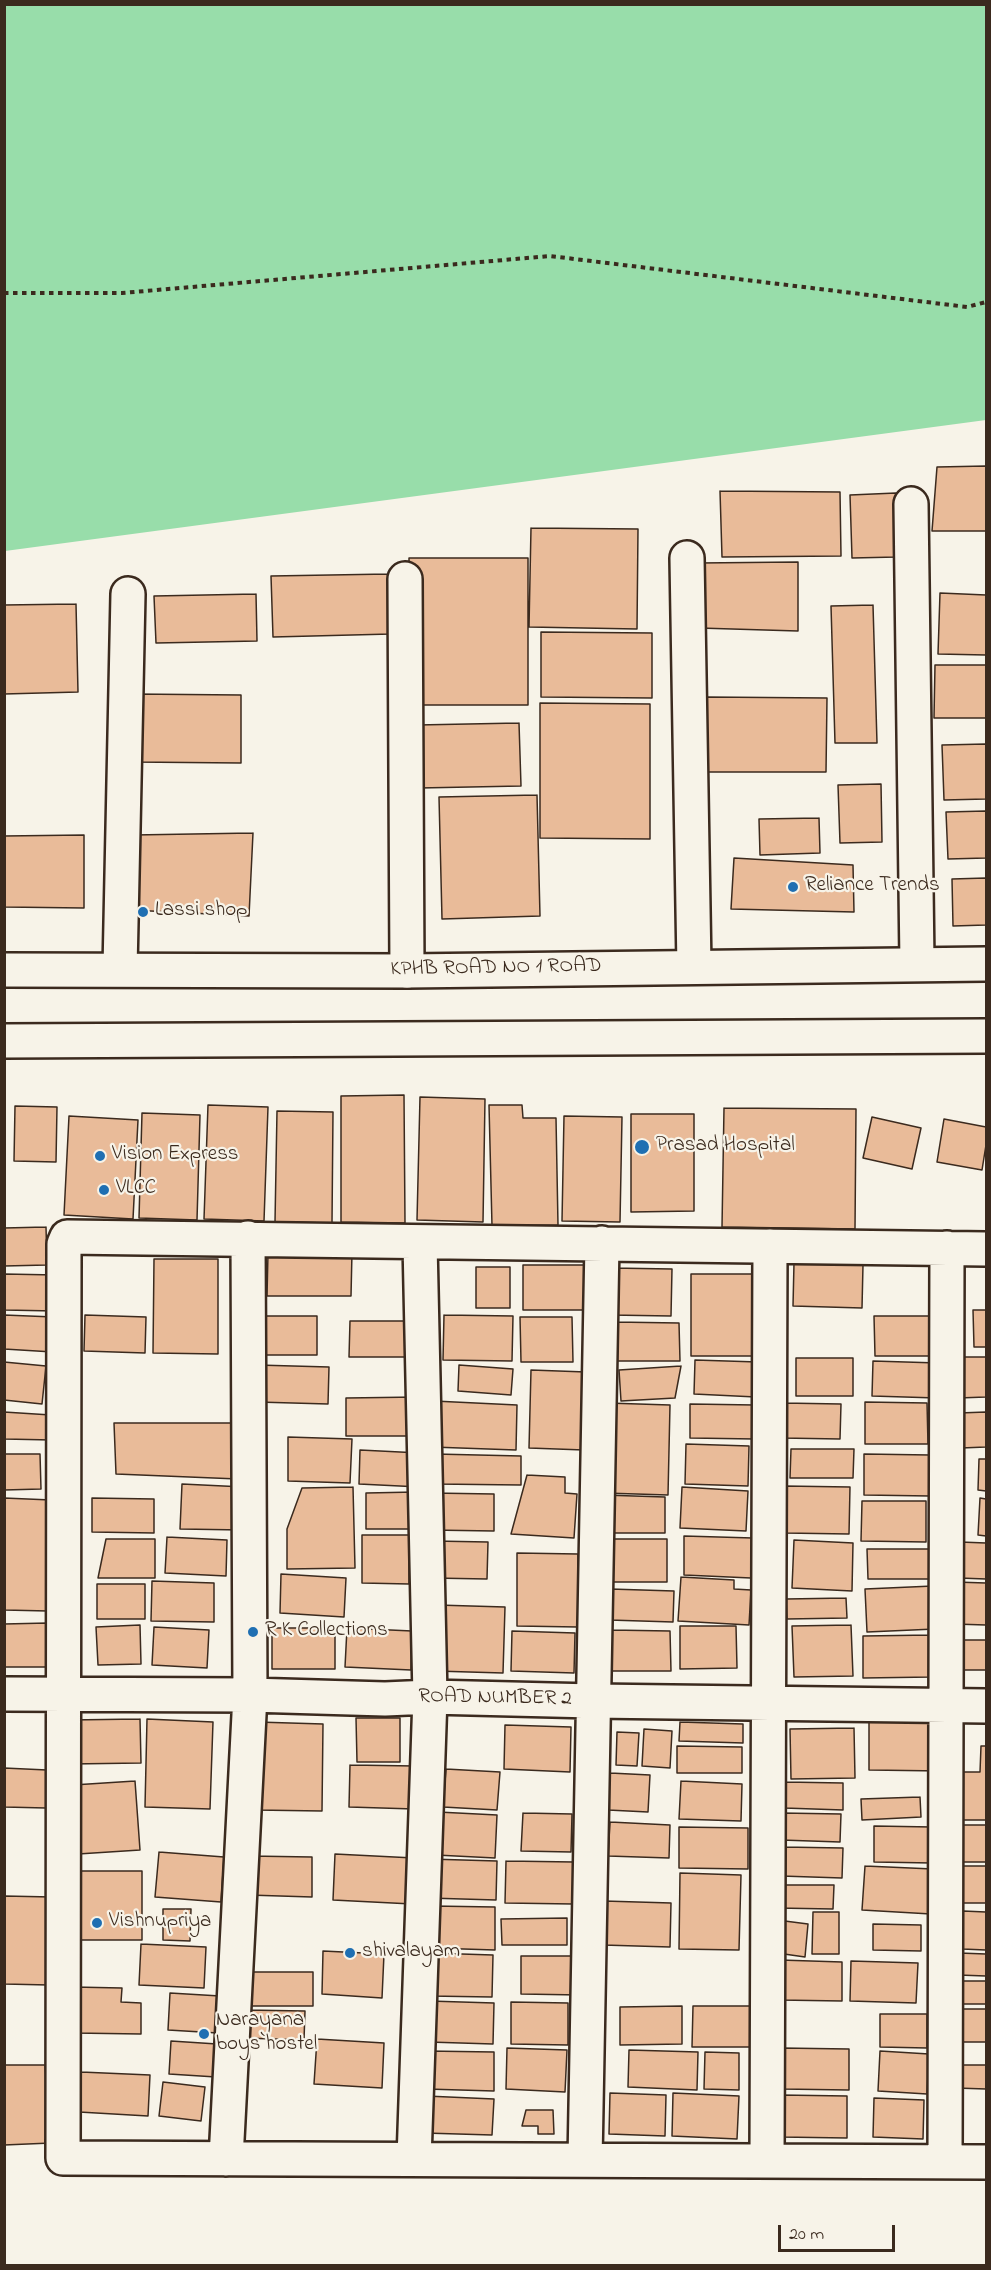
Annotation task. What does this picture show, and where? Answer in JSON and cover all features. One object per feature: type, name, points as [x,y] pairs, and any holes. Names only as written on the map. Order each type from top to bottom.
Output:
[{"type":"street","points":[[911,504],[917,963]]},
{"type":"street","points":[[687,558],[694,967]]},
{"type":"street","points":[[405,579],[407,970]]},
{"type":"street","points":[[120,969],[128,594]]},
{"type":"street","name":"KPHB ROAD NO 1 ROAD","points":[[4,970],[407,970],[987,963]]},
{"type":"street","points":[[4,1041],[987,1036]]},
{"type":"street","points":[[987,1249],[602,1243],[420,1243],[248,1238],[75,1236],[68,1238],[64,1244],[63,2158],[987,2162]]},
{"type":"street","points":[[226,2159],[250,1695],[248,1238]]},
{"type":"street","points":[[414,2159],[430,1697],[420,1243]]},
{"type":"street","points":[[585,2160],[602,1243]]},
{"type":"street","points":[[767,2160],[770,1246]]},
{"type":"street","points":[[945,2161],[947,1248]]},
{"type":"street","name":"ROAD NUMBER 2","points":[[4,1694],[250,1695],[385,1699],[430,1697],[987,1706]]},
{"type":"path","points":[[4,293],[122,293],[550,256],[967,307],[987,302]]},
{"type":"green space","points":[[4,5],[986,5],[986,420],[5,551]]},
{"type":"building","points":[[986,466],[986,531],[932,531],[937,467]]},
{"type":"building","points":[[720,491],[840,492],[841,556],[722,557]]},
{"type":"building","points":[[896,493],[897,557],[852,558],[850,495]]},
{"type":"building","points":[[531,528],[638,529],[637,629],[529,627]]},
{"type":"building","points":[[409,558],[528,558],[528,705],[410,705]]},
{"type":"building","points":[[798,562],[798,631],[699,628],[698,563]]},
{"type":"building","points":[[389,574],[391,634],[273,637],[271,576]]},
{"type":"building","points":[[940,593],[986,595],[986,655],[938,654]]},
{"type":"building","points":[[256,594],[257,641],[156,643],[154,596]]},
{"type":"building","points":[[76,604],[78,692],[4,694],[4,605]]},
{"type":"building","points":[[873,605],[877,743],[835,743],[831,606]]},
{"type":"building","points":[[541,632],[652,633],[652,698],[541,697]]},
{"type":"building","points":[[935,665],[986,665],[986,718],[934,718]]},
{"type":"building","points":[[132,694],[241,695],[241,763],[132,762]]},
{"type":"building","points":[[706,697],[827,698],[826,772],[706,772]]},
{"type":"building","points":[[540,703],[650,704],[650,839],[540,838]]},
{"type":"building","points":[[519,723],[521,786],[419,788],[417,725]]},
{"type":"building","points":[[986,744],[986,799],[944,800],[942,745]]},
{"type":"building","points":[[881,784],[882,842],[840,843],[838,785]]},
{"type":"building","points":[[537,795],[540,916],[442,919],[439,797]]},
{"type":"building","points":[[986,811],[986,858],[948,859],[946,812]]},
{"type":"building","points":[[819,818],[820,853],[760,855],[759,819]]},
{"type":"building","points":[[253,833],[249,916],[131,910],[133,835]]},
{"type":"building","points":[[84,835],[84,908],[4,907],[4,836]]},
{"type":"building","name":"Reliance Trends","points":[[734,858],[853,865],[854,912],[731,909]]},
{"type":"building","points":[[986,878],[986,925],[953,926],[952,879]]},
{"type":"building","points":[[404,1095],[405,1223],[341,1222],[341,1096]]},
{"type":"building","points":[[420,1097],[485,1099],[483,1222],[417,1220]]},
{"type":"building","points":[[208,1105],[268,1107],[264,1221],[204,1219]]},
{"type":"building","points":[[489,1105],[522,1105],[523,1118],[556,1118],[558,1225],[492,1226]]},
{"type":"building","points":[[15,1106],[57,1107],[56,1162],[14,1161]]},
{"type":"building","points":[[724,1108],[856,1109],[855,1229],[722,1227]]},
{"type":"building","points":[[277,1111],[333,1112],[332,1223],[275,1222]]},
{"type":"building","points":[[142,1113],[200,1115],[197,1220],[139,1218]]},
{"type":"building","points":[[631,1114],[694,1114],[694,1211],[631,1212]]},
{"type":"building","points":[[69,1116],[138,1120],[133,1219],[64,1215]]},
{"type":"building","points":[[564,1116],[622,1117],[620,1222],[562,1221]]},
{"type":"building","points":[[872,1117],[921,1128],[912,1169],[863,1158]]},
{"type":"building","points":[[944,1119],[986,1127],[982,1170],[937,1162]]},
{"type":"building","points":[[46,1227],[47,1265],[4,1266],[4,1228]]},
{"type":"building","points":[[352,1252],[351,1296],[267,1296],[268,1253]]},
{"type":"building","points":[[154,1259],[218,1259],[218,1354],[153,1353]]},
{"type":"building","points":[[794,1263],[863,1265],[862,1308],[793,1306]]},
{"type":"building","points":[[523,1265],[585,1265],[585,1310],[523,1310]]},
{"type":"building","points":[[476,1267],[510,1267],[510,1308],[476,1308]]},
{"type":"building","points":[[611,1268],[672,1269],[671,1316],[610,1315]]},
{"type":"building","points":[[4,1274],[56,1275],[55,1311],[4,1310]]},
{"type":"building","points":[[691,1274],[756,1274],[756,1356],[691,1356]]},
{"type":"building","points":[[973,1310],[986,1310],[986,1347],[974,1347]]},
{"type":"building","points":[[4,1315],[54,1317],[53,1352],[4,1349]]},
{"type":"building","points":[[85,1315],[146,1317],[145,1353],[84,1351]]},
{"type":"building","points":[[444,1315],[513,1316],[512,1361],[443,1360]]},
{"type":"building","points":[[258,1316],[317,1316],[317,1355],[258,1355]]},
{"type":"building","points":[[874,1316],[937,1316],[938,1356],[875,1356]]},
{"type":"building","points":[[520,1317],[572,1317],[573,1362],[521,1362]]},
{"type":"building","points":[[350,1321],[405,1321],[405,1357],[349,1357]]},
{"type":"building","points":[[614,1322],[679,1323],[680,1361],[613,1361]]},
{"type":"building","points":[[957,1357],[986,1357],[986,1397],[958,1398]]},
{"type":"building","points":[[796,1358],[853,1358],[853,1396],[796,1396]]},
{"type":"building","points":[[695,1360],[758,1362],[756,1397],[694,1394]]},
{"type":"building","points":[[873,1361],[938,1363],[937,1398],[872,1396]]},
{"type":"building","points":[[4,1362],[46,1366],[42,1404],[4,1400]]},
{"type":"building","points":[[257,1365],[329,1367],[328,1404],[257,1402]]},
{"type":"building","points":[[459,1365],[513,1369],[511,1395],[458,1391]]},
{"type":"building","points":[[681,1366],[675,1398],[621,1401],[619,1370]]},
{"type":"building","points":[[531,1370],[586,1372],[584,1450],[529,1448]]},
{"type":"building","points":[[418,1397],[418,1436],[346,1436],[346,1398]]},
{"type":"building","points":[[434,1401],[517,1405],[516,1450],[432,1447]]},
{"type":"building","points":[[865,1402],[927,1403],[928,1444],[865,1444]]},
{"type":"building","points":[[607,1403],[670,1405],[668,1495],[604,1493]]},
{"type":"building","points":[[782,1403],[841,1404],[840,1439],[781,1438]]},
{"type":"building","points":[[690,1404],[755,1405],[755,1439],[690,1438]]},
{"type":"building","points":[[4,1412],[51,1415],[52,1440],[4,1439]]},
{"type":"building","points":[[986,1412],[986,1447],[961,1448],[959,1413]]},
{"type":"building","points":[[114,1423],[241,1423],[238,1479],[116,1474]]},
{"type":"building","points":[[288,1437],[352,1439],[350,1483],[288,1481]]},
{"type":"building","points":[[686,1444],[749,1446],[748,1486],[685,1484]]},
{"type":"building","points":[[791,1449],[854,1449],[853,1478],[790,1478]]},
{"type":"building","points":[[360,1450],[420,1453],[420,1487],[359,1484]]},
{"type":"building","points":[[4,1454],[40,1454],[41,1489],[4,1490]]},
{"type":"building","points":[[435,1454],[521,1456],[521,1485],[435,1484]]},
{"type":"building","points":[[864,1454],[930,1455],[930,1496],[864,1495]]},
{"type":"building","points":[[979,1459],[986,1459],[986,1491],[978,1490]]},
{"type":"building","points":[[527,1475],[565,1477],[565,1493],[577,1494],[574,1538],[511,1534]]},
{"type":"building","points":[[182,1484],[244,1487],[243,1530],[180,1529]]},
{"type":"building","points":[[784,1486],[850,1487],[849,1534],[784,1533]]},
{"type":"building","points":[[353,1487],[355,1568],[287,1569],[287,1529],[302,1488]]},
{"type":"building","points":[[682,1487],[748,1491],[746,1531],[680,1528]]},
{"type":"building","points":[[416,1492],[416,1529],[366,1529],[366,1493]]},
{"type":"building","points":[[431,1493],[494,1494],[494,1531],[430,1530]]},
{"type":"building","points":[[603,1495],[665,1497],[665,1533],[602,1533]]},
{"type":"building","points":[[4,1498],[51,1500],[48,1611],[4,1610]]},
{"type":"building","points":[[92,1498],[154,1499],[154,1533],[92,1532]]},
{"type":"building","points":[[980,1498],[986,1499],[986,1536],[978,1535]]},
{"type":"building","points":[[862,1501],[926,1501],[926,1542],[861,1541]]},
{"type":"building","points":[[362,1535],[409,1535],[409,1584],[362,1583]]},
{"type":"building","points":[[684,1536],[753,1538],[751,1578],[684,1575]]},
{"type":"building","points":[[167,1537],[227,1540],[226,1576],[165,1573]]},
{"type":"building","points":[[106,1539],[155,1539],[155,1578],[98,1578]]},
{"type":"building","points":[[602,1539],[667,1539],[667,1582],[603,1582]]},
{"type":"building","points":[[794,1540],[853,1543],[852,1591],[792,1588]]},
{"type":"building","points":[[433,1541],[488,1542],[487,1579],[432,1578]]},
{"type":"building","points":[[960,1542],[986,1543],[986,1579],[959,1578]]},
{"type":"building","points":[[867,1549],[932,1549],[932,1579],[868,1579]]},
{"type":"building","points":[[517,1553],[578,1554],[578,1627],[517,1626]]},
{"type":"building","points":[[281,1574],[346,1578],[344,1617],[280,1613]]},
{"type":"building","points":[[681,1577],[734,1580],[734,1589],[751,1590],[749,1625],[678,1621]]},
{"type":"building","points":[[152,1581],[214,1583],[214,1622],[151,1621]]},
{"type":"building","points":[[955,1582],[986,1583],[986,1625],[954,1624]]},
{"type":"building","points":[[97,1584],[145,1584],[145,1619],[97,1619]]},
{"type":"building","points":[[933,1586],[935,1629],[867,1632],[865,1589]]},
{"type":"building","points":[[610,1589],[674,1591],[673,1622],[609,1620]]},
{"type":"building","points":[[846,1598],[847,1618],[787,1619],[786,1599]]},
{"type":"building","points":[[437,1605],[505,1607],[503,1673],[435,1671]]},
{"type":"building","points":[[48,1623],[49,1667],[4,1667],[4,1624]]},
{"type":"building","points":[[140,1625],[141,1664],[98,1665],[96,1627]]},
{"type":"building","points":[[851,1625],[853,1676],[794,1677],[792,1626]]},
{"type":"building","points":[[680,1626],[736,1626],[737,1668],[680,1669]]},
{"type":"building","points":[[154,1627],[209,1630],[207,1668],[152,1665]]},
{"type":"building","points":[[272,1628],[335,1628],[335,1669],[272,1669]]},
{"type":"building","points":[[347,1628],[412,1631],[411,1670],[345,1667]]},
{"type":"building","points":[[610,1630],[670,1631],[671,1671],[611,1671]]},
{"type":"building","points":[[512,1631],[575,1633],[574,1673],[511,1671]]},
{"type":"building","points":[[931,1635],[932,1677],[863,1678],[863,1636]]},
{"type":"building","points":[[956,1640],[986,1640],[986,1670],[954,1670]]},
{"type":"building","points":[[869,1716],[942,1716],[942,1771],[869,1770]]},
{"type":"building","points":[[356,1718],[400,1718],[400,1762],[357,1762]]},
{"type":"building","points":[[140,1719],[141,1763],[70,1764],[69,1720]]},
{"type":"building","points":[[147,1719],[213,1722],[210,1809],[145,1807]]},
{"type":"building","points":[[257,1722],[323,1724],[322,1811],[255,1810]]},
{"type":"building","points":[[680,1722],[743,1724],[743,1743],[679,1741]]},
{"type":"building","points":[[505,1725],[571,1727],[570,1772],[504,1769]]},
{"type":"building","points":[[854,1728],[855,1778],[791,1779],[790,1729]]},
{"type":"building","points":[[644,1729],[672,1731],[670,1768],[642,1766]]},
{"type":"building","points":[[617,1732],[639,1733],[637,1766],[616,1765]]},
{"type":"building","points":[[677,1746],[742,1747],[742,1773],[677,1773]]},
{"type":"building","points":[[981,1746],[986,1746],[986,1820],[960,1820],[960,1772],[980,1772]]},
{"type":"building","points":[[350,1765],[415,1766],[414,1809],[349,1807]]},
{"type":"building","points":[[4,1768],[47,1770],[46,1808],[4,1807]]},
{"type":"building","points":[[446,1769],[500,1772],[497,1810],[443,1807]]},
{"type":"building","points":[[610,1773],[650,1775],[648,1812],[608,1810]]},
{"type":"building","points":[[135,1781],[140,1850],[78,1854],[73,1785]]},
{"type":"building","points":[[681,1781],[742,1784],[741,1821],[679,1819]]},
{"type":"building","points":[[785,1782],[843,1783],[843,1810],[784,1808]]},
{"type":"building","points":[[920,1797],[921,1817],[862,1820],[861,1799]]},
{"type":"building","points":[[438,1812],[497,1815],[495,1858],[436,1855]]},
{"type":"building","points":[[523,1813],[572,1814],[571,1852],[521,1851]]},
{"type":"building","points":[[781,1813],[841,1814],[840,1842],[781,1840]]},
{"type":"building","points":[[610,1822],[670,1825],[669,1858],[608,1856]]},
{"type":"building","points":[[962,1825],[986,1825],[986,1862],[962,1862]]},
{"type":"building","points":[[874,1826],[932,1827],[932,1863],[874,1862]]},
{"type":"building","points":[[679,1827],[748,1828],[748,1869],[679,1868]]},
{"type":"building","points":[[782,1847],[843,1848],[842,1878],[781,1876]]},
{"type":"building","points":[[159,1852],[224,1857],[221,1902],[155,1897]]},
{"type":"building","points":[[335,1854],[414,1858],[412,1904],[333,1900]]},
{"type":"building","points":[[249,1856],[312,1857],[312,1897],[248,1895]]},
{"type":"building","points":[[429,1859],[497,1861],[496,1900],[428,1898]]},
{"type":"building","points":[[506,1861],[574,1862],[573,1904],[505,1903]]},
{"type":"building","points":[[865,1866],[933,1869],[931,1914],[862,1910]]},
{"type":"building","points":[[962,1866],[986,1866],[986,1903],[962,1903]]},
{"type":"building","points":[[76,1871],[142,1871],[142,1940],[76,1940]]},
{"type":"building","points":[[680,1873],[741,1875],[739,1950],[679,1949]]},
{"type":"building","points":[[777,1885],[834,1885],[833,1909],[776,1908]]},
{"type":"building","points":[[4,1896],[52,1897],[49,1985],[4,1984]]},
{"type":"building","points":[[604,1901],[671,1903],[670,1947],[603,1945]]},
{"type":"building","points":[[432,1906],[495,1907],[495,1950],[432,1948]]},
{"type":"building","points":[[163,1909],[191,1909],[190,1941],[163,1940]]},
{"type":"building","points":[[963,1911],[986,1912],[986,1950],[962,1949]]},
{"type":"building","points":[[813,1912],[839,1912],[839,1954],[812,1954]]},
{"type":"building","points":[[567,1918],[567,1945],[502,1945],[501,1919]]},
{"type":"building","points":[[777,1920],[808,1924],[805,1957],[784,1954]]},
{"type":"building","points":[[873,1924],[921,1925],[921,1951],[873,1950]]},
{"type":"building","points":[[141,1944],[206,1947],[204,1988],[139,1985]]},
{"type":"building","points":[[323,1951],[384,1954],[382,1998],[322,1994]]},
{"type":"building","points":[[430,1953],[493,1955],[492,1997],[429,1996]]},
{"type":"building","points":[[959,1953],[986,1954],[986,1976],[958,1975]]},
{"type":"building","points":[[521,1956],[580,1956],[580,1995],[521,1994]]},
{"type":"building","points":[[780,1960],[842,1962],[842,2001],[779,2000]]},
{"type":"building","points":[[851,1961],[918,1963],[916,2003],[850,2001]]},
{"type":"building","points":[[250,1972],[313,1972],[313,2006],[250,2006]]},
{"type":"building","points":[[959,1981],[986,1981],[986,2004],[960,2004]]},
{"type":"building","points":[[73,1987],[122,1988],[121,2002],[141,2003],[141,2034],[73,2033]]},
{"type":"building","points":[[170,1993],[220,1996],[218,2033],[168,2030]]},
{"type":"building","points":[[429,2001],[494,2003],[493,2044],[428,2042]]},
{"type":"building","points":[[511,2002],[568,2003],[568,2045],[511,2044]]},
{"type":"building","points":[[682,2006],[682,2044],[620,2045],[620,2007]]},
{"type":"building","points":[[693,2006],[753,2006],[753,2047],[692,2047]]},
{"type":"building","points":[[958,2009],[986,2009],[986,2042],[958,2042]]},
{"type":"building","points":[[245,2010],[305,2011],[304,2040],[244,2038]]},
{"type":"building","points":[[880,2014],[927,2014],[927,2048],[880,2047]]},
{"type":"building","points":[[317,2039],[384,2043],[382,2088],[314,2084]]},
{"type":"building","points":[[171,2041],[217,2044],[216,2077],[169,2074]]},
{"type":"building","points":[[507,2048],[567,2050],[565,2092],[506,2089]]},
{"type":"building","points":[[781,2048],[849,2049],[849,2090],[781,2089]]},
{"type":"building","points":[[629,2050],[698,2052],[697,2090],[628,2087]]},
{"type":"building","points":[[426,2051],[494,2052],[494,2091],[426,2089]]},
{"type":"building","points":[[880,2051],[929,2054],[927,2094],[878,2091]]},
{"type":"building","points":[[705,2052],[739,2053],[739,2090],[704,2089]]},
{"type":"building","points":[[4,2065],[45,2065],[51,2143],[4,2145]]},
{"type":"building","points":[[956,2065],[986,2065],[986,2089],[956,2088]]},
{"type":"building","points":[[81,2072],[150,2075],[148,2116],[79,2112]]},
{"type":"building","points":[[163,2082],[205,2087],[201,2121],[159,2116]]},
{"type":"building","points":[[610,2093],[666,2095],[665,2136],[609,2134]]},
{"type":"building","points":[[673,2093],[739,2096],[737,2139],[672,2136]]},
{"type":"building","points":[[780,2095],[847,2096],[847,2138],[780,2137]]},
{"type":"building","points":[[426,2096],[494,2099],[492,2135],[424,2133]]},
{"type":"building","points":[[874,2098],[924,2100],[923,2139],[873,2137]]},
{"type":"building","points":[[526,2110],[553,2110],[554,2134],[538,2134],[538,2126],[522,2126]]},
{"type":"place","name":"Reliance Trends","points":[[793,887]]},
{"type":"place","name":"Lassi shop","points":[[143,912]]},
{"type":"place","name":"Prasad Hospital","points":[[642,1147]]},
{"type":"place","name":"Vision Express","points":[[100,1156]]},
{"type":"place","name":"VLCC","points":[[104,1190]]},
{"type":"place","name":"R K Collections","points":[[253,1632]]},
{"type":"place","name":"Vishnupriya","points":[[97,1923]]},
{"type":"place","name":"shivalayam","points":[[350,1953]]},
{"type":"place","name":"Narayana boys hostel","points":[[204,2034]]}]
